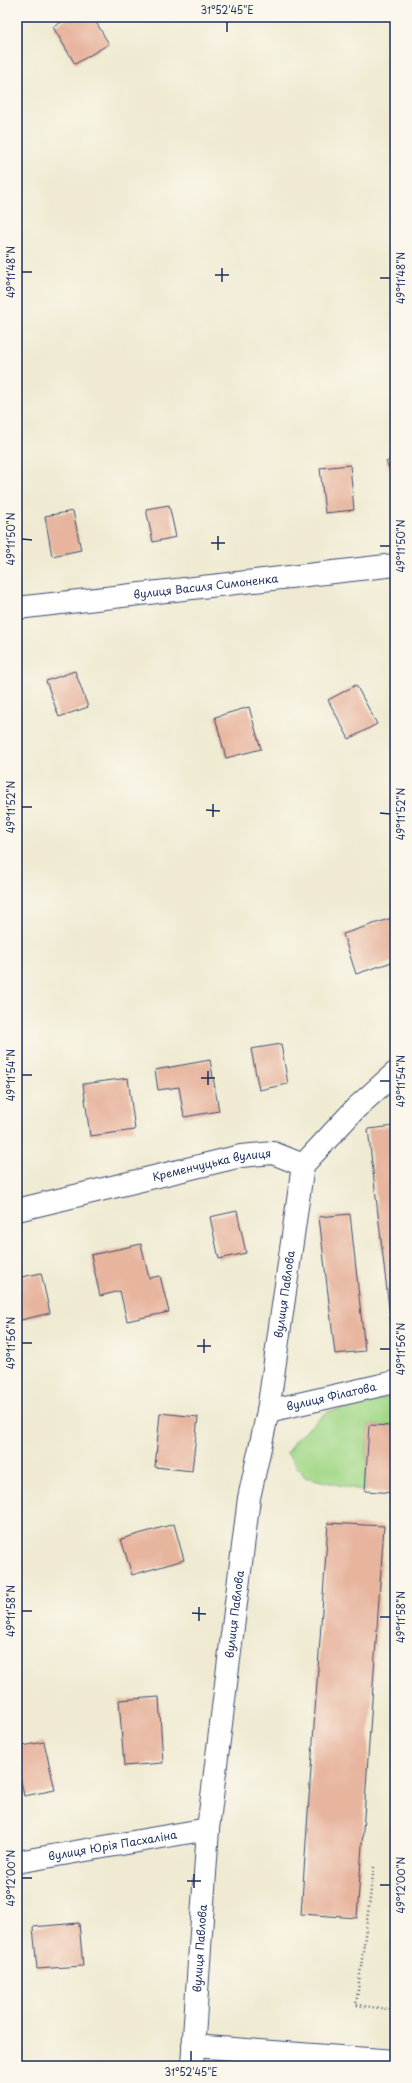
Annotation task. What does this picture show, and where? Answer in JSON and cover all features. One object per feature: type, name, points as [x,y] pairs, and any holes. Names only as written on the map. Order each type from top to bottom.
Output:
[{"type":"street","name":"вулиця Василя Симоненка","points":[[17,608],[395,565]]},
{"type":"street","points":[[303,1165],[356,1108],[395,1073]]},
{"type":"street","name":"Кременчуцька вулиця","points":[[17,1210],[241,1156],[273,1153],[303,1165]]},
{"type":"street","name":"вулиця Павлова","points":[[192,2056],[208,1828],[249,1498],[268,1411],[303,1165]]},
{"type":"street","name":"вулиця Філатова","points":[[268,1411],[395,1382]]},
{"type":"street","name":"вулиця Юрія Пасхаліна","points":[[17,1862],[208,1828]]},
{"type":"street","points":[[192,2056],[395,2061]]},
{"type":"path","points":[[374,1867],[356,2005],[395,2010]]},
{"type":"green space","points":[[395,1396],[395,1426],[369,1425],[365,1491],[305,1477],[287,1453],[295,1440],[327,1412]]},
{"type":"building","points":[[70,17],[93,17],[109,44],[75,64],[53,27]]},
{"type":"building","points":[[395,457],[395,479],[386,462]]},
{"type":"building","points":[[350,465],[354,510],[325,513],[320,468]]},
{"type":"building","points":[[169,505],[176,537],[153,542],[146,509]]},
{"type":"building","points":[[73,511],[81,550],[52,556],[45,516]]},
{"type":"building","points":[[75,671],[88,707],[59,717],[46,681]]},
{"type":"building","points":[[356,685],[377,724],[349,739],[328,700]]},
{"type":"building","points":[[249,707],[261,749],[226,758],[215,717]]},
{"type":"building","points":[[395,917],[395,961],[356,974],[343,934]]},
{"type":"building","points":[[281,1044],[288,1084],[259,1090],[251,1049]]},
{"type":"building","points":[[210,1060],[219,1111],[184,1117],[179,1087],[158,1090],[155,1070]]},
{"type":"building","points":[[128,1078],[135,1130],[90,1136],[83,1084]]},
{"type":"building","points":[[395,1126],[395,1341],[393,1342],[368,1129]]},
{"type":"building","points":[[237,1211],[246,1253],[219,1259],[210,1217]]},
{"type":"building","points":[[350,1214],[365,1351],[335,1354],[319,1217]]},
{"type":"building","points":[[141,1244],[149,1278],[160,1276],[169,1312],[127,1321],[120,1291],[100,1296],[91,1255]]},
{"type":"building","points":[[41,1273],[50,1313],[17,1321],[17,1278]]},
{"type":"building","points":[[160,1413],[198,1417],[192,1471],[155,1467]]},
{"type":"building","points":[[369,1425],[395,1426],[395,1493],[365,1491]]},
{"type":"building","points":[[328,1523],[384,1526],[357,1918],[301,1914]]},
{"type":"building","points":[[174,1524],[184,1560],[132,1575],[121,1539]]},
{"type":"building","points":[[159,1697],[163,1763],[124,1766],[119,1700]]},
{"type":"building","points":[[44,1742],[55,1790],[24,1796],[17,1761],[17,1747]]},
{"type":"building","points":[[79,1923],[83,1966],[37,1969],[33,1927]]}]
